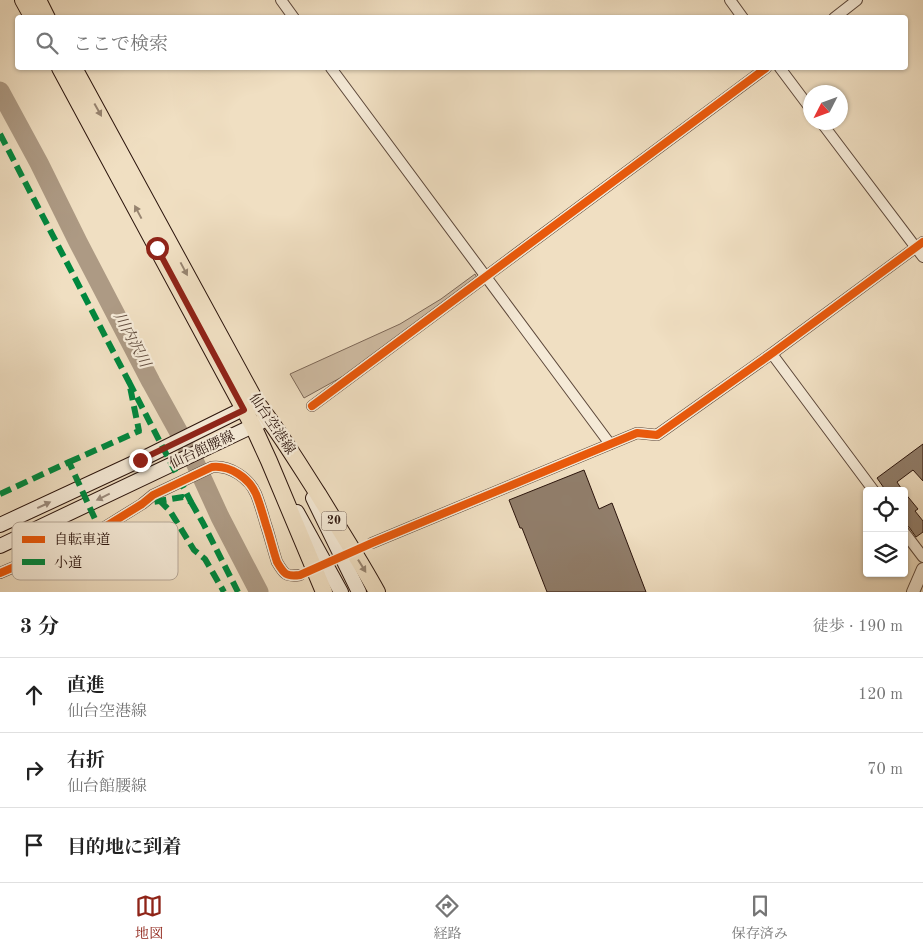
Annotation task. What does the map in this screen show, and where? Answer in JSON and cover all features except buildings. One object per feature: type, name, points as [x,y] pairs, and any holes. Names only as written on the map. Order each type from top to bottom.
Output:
[{"type":"main road","points":[[23,0],[31,15]]},
{"type":"main road","points":[[38,0],[46,15]]},
{"type":"main road","name":"仙台空港線","points":[[61,70],[250,406],[269,418],[378,592]]},
{"type":"main road","name":"仙台空港線","points":[[75,70],[250,406],[253,426],[324,592]]},
{"type":"main road","name":"仙台館腰線","points":[[0,525],[250,406]]},
{"type":"main road","name":"仙台館腰線","points":[[50,522],[269,418]]},
{"type":"main road","points":[[290,450],[359,592]]},
{"type":"main road","points":[[269,461],[342,592]]},
{"type":"main road","name":"仙台館腰線","points":[[0,546],[12,540]]},
{"type":"street","points":[[281,0],[292,15]]},
{"type":"street","points":[[730,0],[740,15]]},
{"type":"street","points":[[838,15],[857,0]]},
{"type":"street","points":[[332,70],[610,444]]},
{"type":"street","points":[[312,406],[763,70]]},
{"type":"street","points":[[782,70],[803,99]]},
{"type":"street","points":[[827,130],[919,245],[923,257]]},
{"type":"street","points":[[372,544],[637,433],[657,434],[772,354],[919,245]]},
{"type":"street","points":[[772,354],[871,487]]},
{"type":"street","points":[[113,522],[153,496],[212,467],[230,469],[248,481],[256,493],[277,562],[282,572],[292,576],[300,575]]},
{"type":"street","points":[[908,537],[923,557]]},
{"type":"street","points":[[0,573],[12,568]]},
{"type":"street","points":[[913,592],[923,569]]},
{"type":"shaded area","points":[[475,274],[477,278],[349,373],[304,398],[290,374],[400,324],[441,299]]},
{"type":"waterway","name":"川内沢川","points":[[0,91],[151,382],[193,458],[220,517],[259,592]]},
{"type":"tunnel","points":[[300,575],[372,543]]},
{"type":"marked path","points":[[0,134],[129,382]]},
{"type":"marked path","points":[[69,462],[139,431],[129,382],[191,502],[183,497],[147,503]]},
{"type":"marked path","points":[[0,494],[69,462],[96,522]]},
{"type":"marked path","points":[[159,500],[170,511],[177,522]]},
{"type":"marked path","points":[[191,502],[238,592]]},
{"type":"marked path","points":[[178,524],[194,550],[205,559],[224,592]]},
{"type":"cycle path","points":[[312,406],[763,70]]},
{"type":"cycle path","points":[[113,522],[153,495],[212,467],[225,468],[244,478],[253,488],[277,562],[286,574],[291,576],[300,575],[372,543],[637,433],[657,435],[774,352],[923,242]]},
{"type":"cycle path","points":[[0,573],[12,568]]},
{"type":"route","points":[[140,460],[244,410],[157,248]]}]
